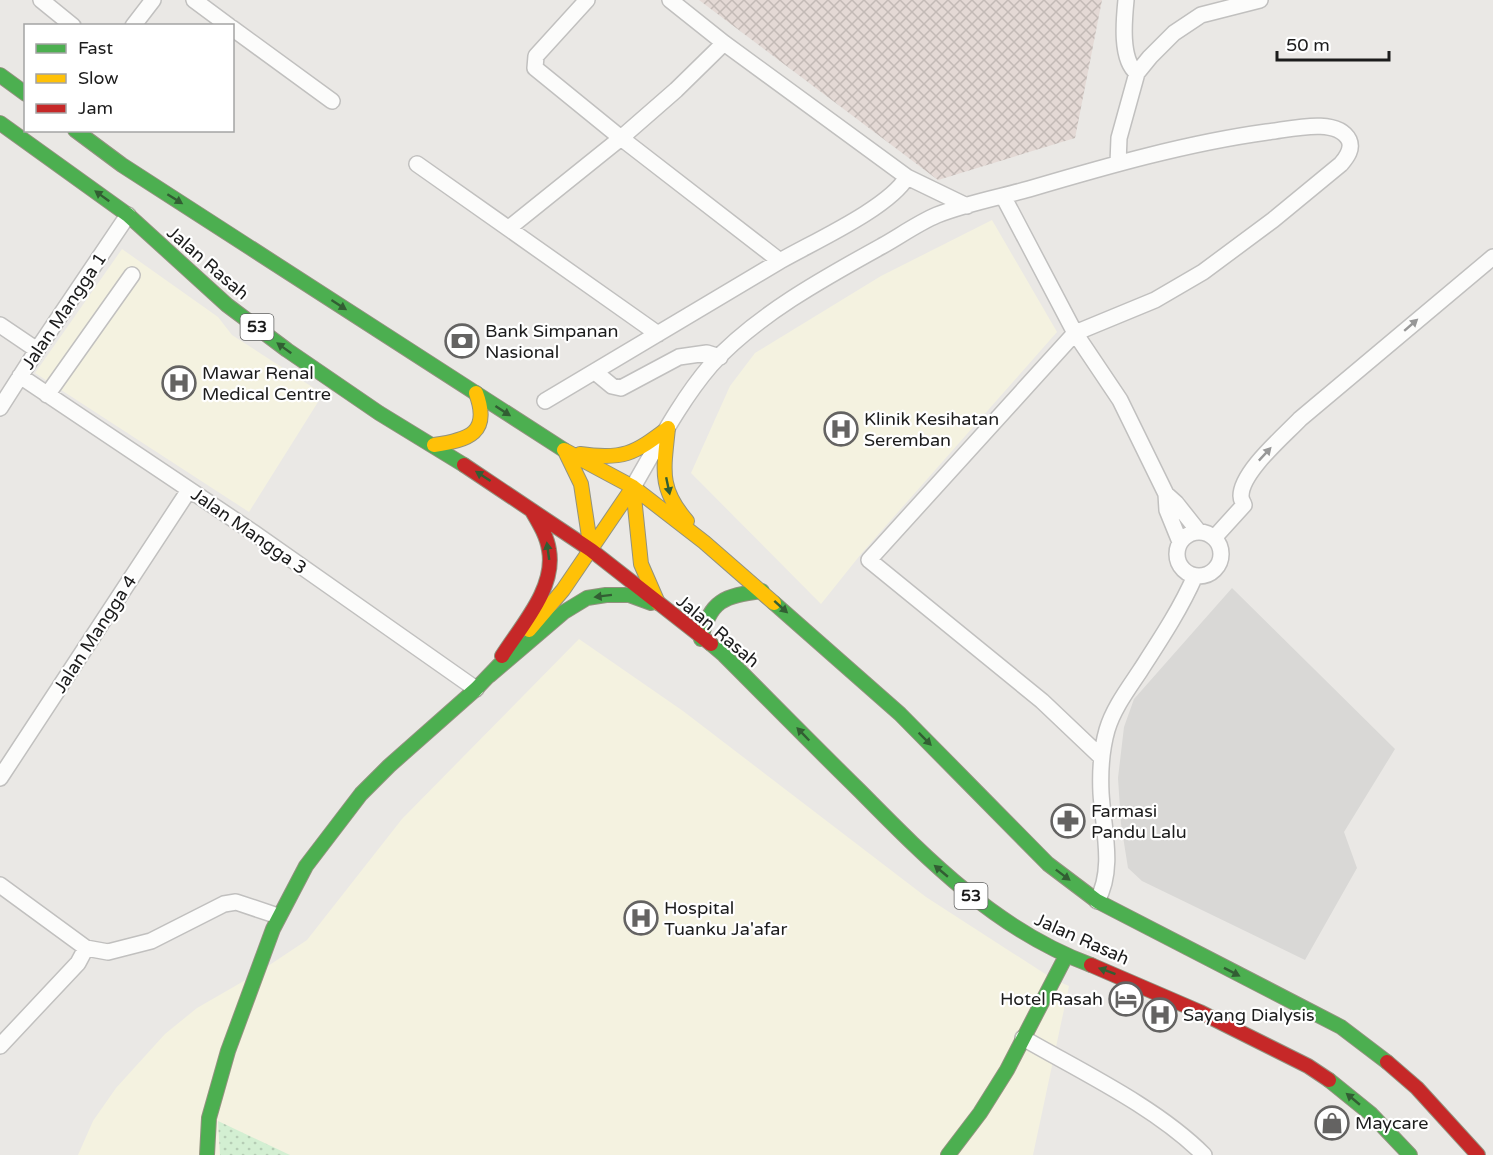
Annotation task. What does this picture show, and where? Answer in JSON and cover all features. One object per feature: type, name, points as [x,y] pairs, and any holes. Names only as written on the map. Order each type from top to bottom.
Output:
[{"type":"main road","points":[[0,75],[24,93]]},
{"type":"main road","name":"Jalan Rasah","points":[[0,123],[129,215],[227,305],[287,350],[379,413],[434,445],[591,550],[724,655],[926,858],[969,895],[1015,928],[1066,956],[1117,975],[1200,1012],[1308,1066],[1327,1078],[1371,1114],[1410,1155]]},
{"type":"main road","name":"Jalan Rasah","points":[[78,132],[122,165],[565,451],[633,487],[762,591],[900,714],[1048,864],[1097,901],[1341,1027],[1417,1088],[1478,1155]]},
{"type":"main road","points":[[434,445],[462,439],[478,426],[483,408],[476,393]]},
{"type":"main road","points":[[565,451],[605,459],[625,456],[668,428]]},
{"type":"main road","points":[[668,428],[665,466],[666,482],[672,503],[704,542]]},
{"type":"main road","points":[[565,451],[580,484],[591,550]]},
{"type":"main road","points":[[207,1155],[209,1118],[228,1051],[279,916],[306,866],[361,795],[402,754],[489,676],[563,590],[633,487]]},
{"type":"main road","points":[[633,487],[641,564],[660,606]]},
{"type":"main road","points":[[489,676],[545,587],[550,553],[544,532],[531,509]]},
{"type":"main road","points":[[701,639],[704,624],[717,603],[728,596],[762,591]]},
{"type":"main road","points":[[489,676],[564,612],[587,598],[629,595],[660,606]]},
{"type":"main road","points":[[948,1155],[1007,1070],[1066,956]]},
{"type":"main road","points":[[213,1110],[217,1120],[219,1155]]},
{"type":"street","points":[[41,0],[71,24]]},
{"type":"street","points":[[135,24],[153,0]]},
{"type":"street","points":[[194,0],[226,24]]},
{"type":"street","points":[[587,0],[536,56],[535,68],[780,261]]},
{"type":"street","points":[[670,0],[724,43],[907,177],[967,206]]},
{"type":"street","points":[[1126,0],[1127,56],[1131,69],[1137,73]]},
{"type":"street","points":[[1118,163],[1119,138],[1137,73],[1174,33],[1189,21],[1213,10],[1260,0]]},
{"type":"street","points":[[234,29],[332,101]]},
{"type":"street","points":[[509,228],[621,138],[676,90],[724,43]]},
{"type":"street","points":[[633,487],[697,383],[720,357],[756,324],[847,265],[938,215],[1118,163],[1246,135],[1320,126],[1335,128],[1349,140],[1348,156],[1341,164],[1273,220],[1203,272],[1155,300],[1075,333],[869,560],[1042,701],[1101,758]]},
{"type":"street","points":[[417,164],[658,334]]},
{"type":"street","points":[[545,402],[780,261],[853,220],[895,193],[907,177]]},
{"type":"street","points":[[1003,196],[1075,333],[1120,400],[1166,494],[1199,532]]},
{"type":"street","name":"Jalan Mangga 1","points":[[0,408],[129,215]]},
{"type":"street","points":[[1214,538],[1244,505],[1241,496],[1247,479],[1258,461],[1300,419],[1493,256]]},
{"type":"street","points":[[47,395],[132,275]]},
{"type":"street","points":[[0,325],[37,350]]},
{"type":"street","points":[[595,372],[612,386],[621,388],[679,357],[707,353],[720,357]]},
{"type":"street","name":"Jalan Mangga 3","points":[[20,376],[476,689]]},
{"type":"street","name":"Jalan Mangga 4","points":[[0,778],[189,490]]},
{"type":"street","points":[[1166,494],[1167,510],[1180,542]]},
{"type":"street","points":[[1199,532],[1214,538],[1220,548],[1220,563],[1209,574],[1195,576],[1182,569],[1177,556],[1180,542],[1185,537],[1199,532]]},
{"type":"street","points":[[1097,901],[1104,888],[1107,868],[1101,792],[1101,758],[1108,727],[1123,697],[1174,620],[1195,576]]},
{"type":"street","points":[[0,885],[86,948],[108,952],[151,941],[213,909],[236,902],[279,916]]},
{"type":"street","points":[[2,1040],[78,963],[86,948]]},
{"type":"street","points":[[1023,1038],[1155,1115],[1204,1155]]},
{"type":"shaded area","points":[[699,0],[1102,0],[1075,138],[938,180]]},
{"type":"shaded area","name":"Klinik Kesihatan Seremban","points":[[992,220],[1057,332],[861,554],[821,604],[691,473],[730,386],[755,353],[881,276]]},
{"type":"shaded area","name":"Mawar Renal Medical Centre","points":[[122,249],[218,317],[232,335],[323,394],[249,512],[35,373]]},
{"type":"shaded area","points":[[1232,588],[1395,749],[1344,832],[1357,868],[1305,960],[1142,881],[1128,868],[1121,824],[1118,778],[1124,727],[1134,699]]},
{"type":"shaded area","name":"Hospital Tuanku Ja'afar","points":[[579,639],[683,711],[926,897],[1053,979],[1069,986],[1033,1155],[78,1155],[93,1121],[116,1088],[165,1034],[197,1008],[256,974],[307,940],[402,819]]},
{"type":"green space","points":[[218,1121],[290,1155],[220,1155]]},
{"type":"traffic: fast","points":[[0,75],[24,93]]},
{"type":"traffic: fast","points":[[0,123],[128,215],[227,305],[287,350],[379,413],[464,465]]},
{"type":"traffic: fast","points":[[78,132],[122,165],[564,450]]},
{"type":"traffic: fast","points":[[701,639],[709,616],[721,602],[738,595],[762,591]]},
{"type":"traffic: fast","points":[[489,676],[564,612],[587,598],[629,595],[651,603]]},
{"type":"traffic: fast","points":[[774,603],[900,714],[1048,864],[1097,901],[1341,1027],[1387,1062]]},
{"type":"traffic: fast","points":[[711,644],[912,843],[966,892],[1025,933],[1057,951],[1091,965]]},
{"type":"traffic: fast","points":[[207,1155],[209,1118],[228,1051],[273,929],[306,866],[361,794],[476,689],[499,665]]},
{"type":"traffic: fast","points":[[948,1155],[980,1113],[1007,1070],[1066,956]]},
{"type":"traffic: fast","points":[[1329,1080],[1371,1114],[1410,1155]]},
{"type":"traffic: slow","points":[[434,445],[467,437],[479,426],[481,417],[476,393]]},
{"type":"traffic: slow","points":[[668,428],[665,467],[667,488],[687,521]]},
{"type":"traffic: slow","points":[[580,454],[607,456],[627,453],[646,444],[668,428]]},
{"type":"traffic: slow","points":[[564,450],[633,487],[704,542],[774,603]]},
{"type":"traffic: slow","points":[[565,451],[581,484],[591,550]]},
{"type":"traffic: slow","points":[[529,630],[563,590],[633,487]]},
{"type":"traffic: slow","points":[[633,487],[641,564],[658,603]]},
{"type":"traffic: jam","points":[[464,465],[591,550],[711,644]]},
{"type":"traffic: jam","points":[[502,656],[535,606],[542,592],[550,564],[548,545],[532,511]]},
{"type":"traffic: jam","points":[[1091,965],[1200,1012],[1308,1066],[1329,1080]]},
{"type":"traffic: jam","points":[[1387,1062],[1417,1088],[1478,1155]]},
{"type":"place","name":"Bank Simpanan Nasional","points":[[462,341]]},
{"type":"place","name":"Mawar Renal Medical Centre","points":[[179,383]]},
{"type":"place","name":"Klinik Kesihatan Seremban","points":[[841,429]]},
{"type":"place","name":"Farmasi Pandu Lalu","points":[[1068,821]]},
{"type":"place","name":"Hospital Tuanku Ja'afar","points":[[641,918]]},
{"type":"place","name":"Hotel Rasah","points":[[1126,999]]},
{"type":"place","name":"Sayang Dialysis","points":[[1160,1015]]},
{"type":"place","name":"Maycare","points":[[1332,1123]]}]
